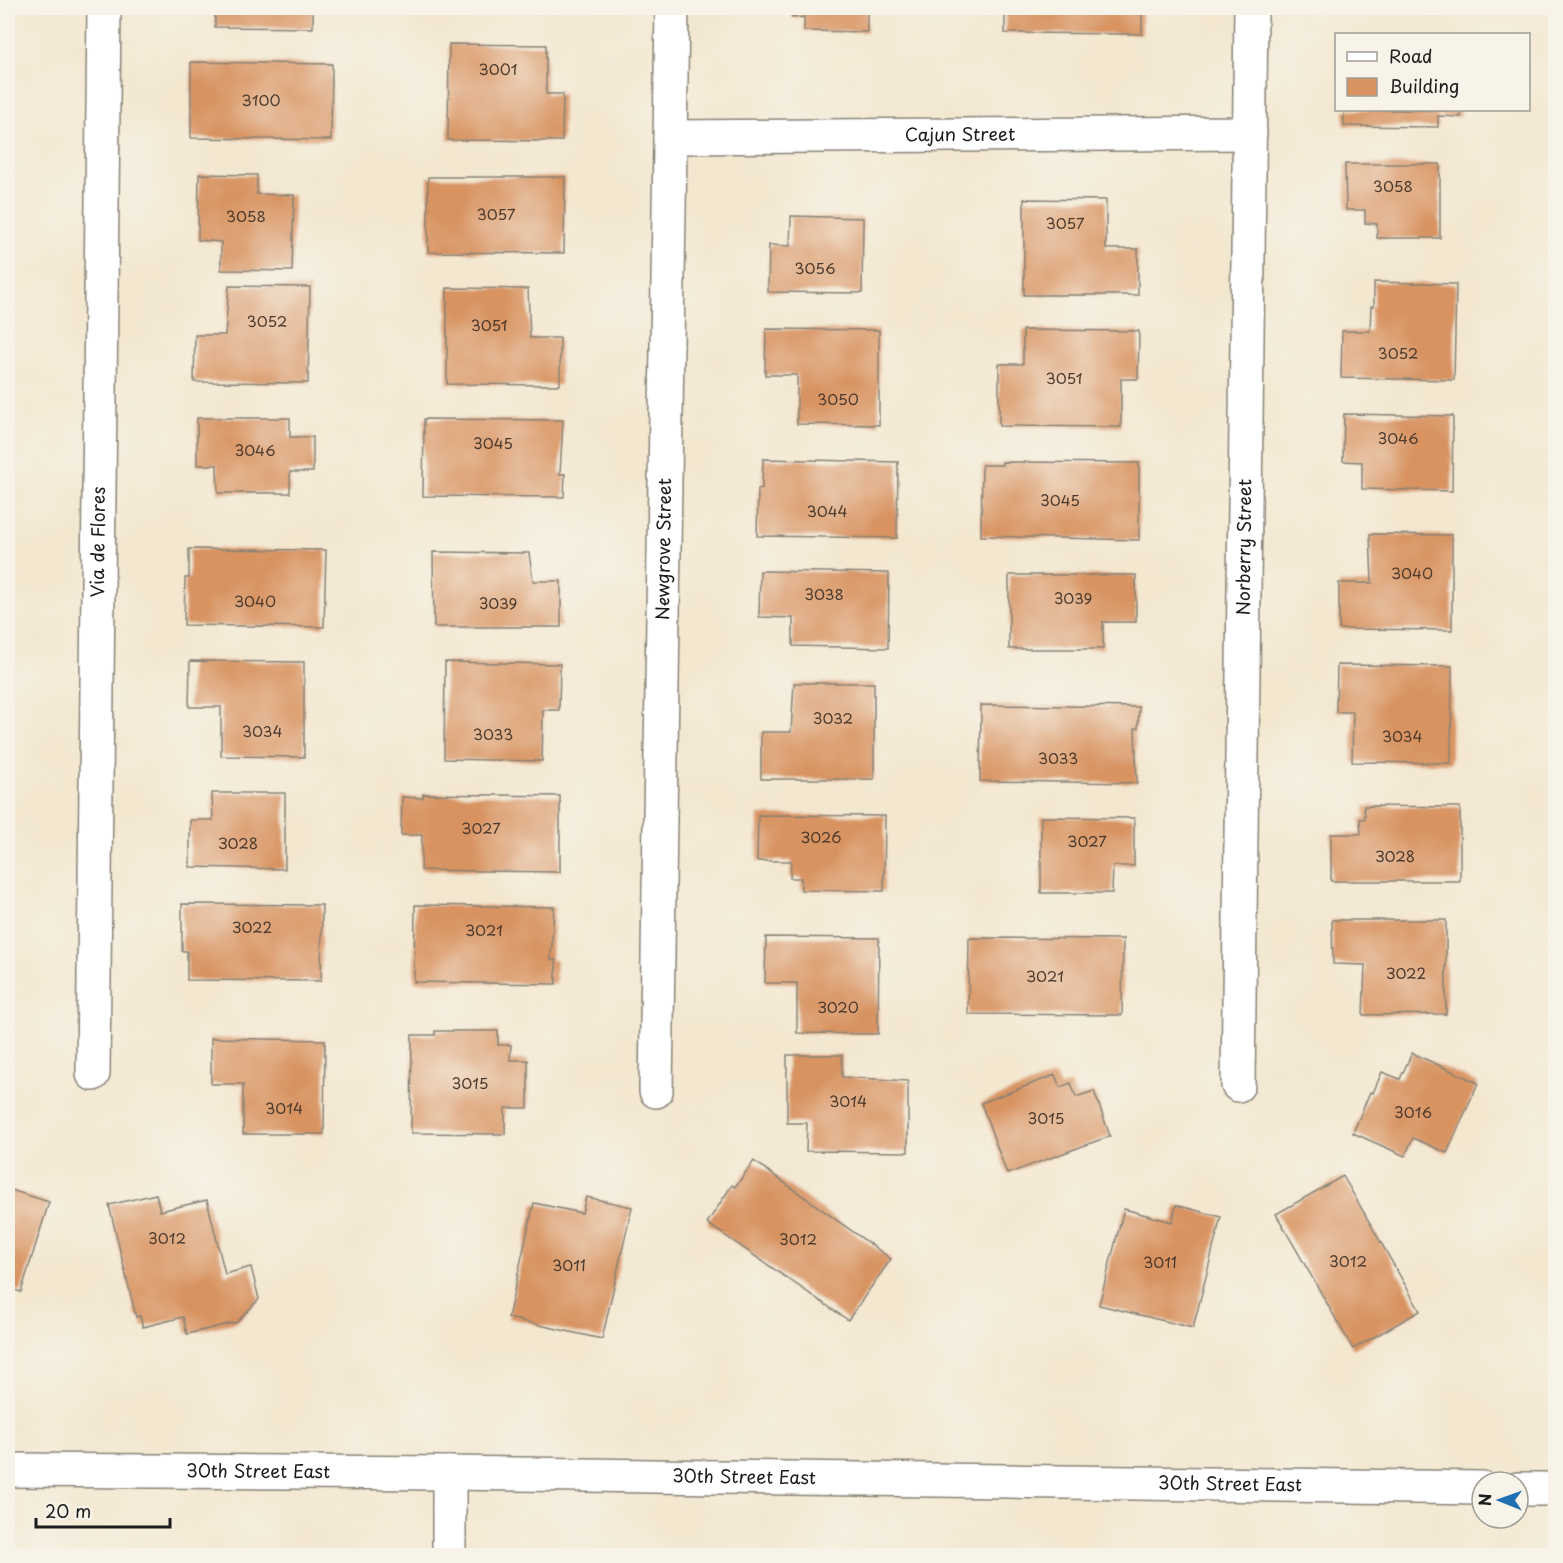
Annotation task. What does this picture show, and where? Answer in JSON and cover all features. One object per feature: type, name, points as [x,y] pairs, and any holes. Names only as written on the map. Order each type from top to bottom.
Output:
[{"type":"street","name":"Via de Flores","points":[[93,1074],[104,8]]},
{"type":"street","name":"Newgrove Street","points":[[656,1091],[672,8]]},
{"type":"street","name":"Norberry Street","points":[[1238,1085],[1251,8]]},
{"type":"street","name":"Cajun Street","points":[[670,137],[1250,133]]},
{"type":"street","name":"30th Street East","points":[[8,1470],[449,1473],[1470,1488]]},
{"type":"street","points":[[449,1473],[449,1556]]},
{"type":"street","points":[[1530,1489],[1556,1490]]},
{"type":"building","points":[[215,8],[313,8],[313,28],[215,27]]},
{"type":"building","points":[[467,8],[539,8],[539,10],[467,10]]},
{"type":"building","points":[[792,8],[867,8],[867,32],[804,31],[804,17],[792,18]]},
{"type":"building","points":[[1005,8],[1142,8],[1142,34],[1005,33]]},
{"type":"building","points":[[449,44],[546,45],[546,94],[563,94],[562,141],[448,140]]},
{"type":"building","points":[[191,62],[332,64],[331,140],[191,138]]},
{"type":"building","points":[[1344,111],[1461,111],[1461,117],[1438,116],[1438,127],[1344,126]]},
{"type":"building","points":[[1345,164],[1440,164],[1440,238],[1377,238],[1377,224],[1365,223],[1365,210],[1346,210]]},
{"type":"building","points":[[199,174],[257,175],[257,194],[294,195],[292,271],[221,270],[221,242],[198,240]]},
{"type":"building","points":[[428,177],[565,177],[564,253],[428,252]]},
{"type":"building","points":[[1024,199],[1106,200],[1106,249],[1138,249],[1138,295],[1024,295]]},
{"type":"building","points":[[791,216],[863,218],[862,293],[768,292],[769,245],[790,246]]},
{"type":"building","points":[[1374,282],[1456,284],[1454,380],[1341,378],[1342,331],[1370,331],[1371,306],[1374,306]]},
{"type":"building","points":[[229,286],[310,287],[308,383],[194,382],[195,335],[225,335]]},
{"type":"building","points":[[447,288],[528,289],[530,338],[560,338],[560,385],[447,384]]},
{"type":"building","points":[[766,329],[879,330],[879,425],[797,424],[797,375],[765,375]]},
{"type":"building","points":[[1023,330],[1139,331],[1138,379],[1121,379],[1121,427],[999,426],[999,364],[1023,364]]},
{"type":"building","points":[[1344,414],[1453,416],[1452,491],[1362,489],[1362,462],[1343,461]]},
{"type":"building","points":[[197,418],[290,418],[290,437],[313,437],[313,472],[290,472],[290,493],[218,493],[217,465],[197,465]]},
{"type":"building","points":[[424,419],[563,420],[560,474],[565,474],[564,497],[423,496]]},
{"type":"building","points":[[763,459],[898,462],[897,538],[757,536],[758,489],[762,488]]},
{"type":"building","points":[[1002,462],[1139,463],[1139,540],[981,536],[982,465],[1002,465]]},
{"type":"building","points":[[1370,534],[1452,535],[1452,630],[1339,629],[1339,583],[1372,583]]},
{"type":"building","points":[[189,549],[326,550],[324,627],[184,625],[185,578],[189,578]]},
{"type":"building","points":[[433,552],[529,553],[533,581],[561,581],[561,627],[434,627]]},
{"type":"building","points":[[760,571],[889,573],[888,648],[793,646],[793,618],[759,617]]},
{"type":"building","points":[[1009,575],[1136,575],[1136,622],[1103,622],[1103,649],[1009,649]]},
{"type":"building","points":[[190,661],[304,662],[304,757],[221,756],[221,707],[189,707]]},
{"type":"building","points":[[445,662],[560,664],[559,710],[543,710],[542,761],[444,759]]},
{"type":"building","points":[[1337,665],[1452,666],[1451,763],[1352,762],[1353,712],[1336,712]]},
{"type":"building","points":[[794,683],[874,683],[874,779],[761,779],[761,732],[791,732]]},
{"type":"building","points":[[981,705],[1139,707],[1138,728],[1135,728],[1137,783],[980,781]]},
{"type":"building","points":[[212,793],[285,793],[285,869],[190,867],[190,820],[213,820]]},
{"type":"building","points":[[423,794],[560,796],[560,872],[421,870],[422,835],[401,835],[402,797],[423,798]]},
{"type":"building","points":[[1364,806],[1460,807],[1460,881],[1331,881],[1331,834],[1361,834],[1360,819],[1365,819]]},
{"type":"building","points":[[758,815],[885,816],[884,891],[801,890],[801,878],[790,878],[791,861],[757,861]]},
{"type":"building","points":[[1041,817],[1134,818],[1134,866],[1113,866],[1112,893],[1041,893]]},
{"type":"building","points":[[182,904],[322,905],[321,981],[187,980],[187,951],[182,951]]},
{"type":"building","points":[[415,905],[554,907],[551,960],[556,960],[556,984],[414,982]]},
{"type":"building","points":[[1332,920],[1446,920],[1446,1014],[1363,1015],[1365,965],[1333,964]]},
{"type":"building","points":[[766,937],[879,938],[878,1034],[797,1033],[797,983],[765,983]]},
{"type":"building","points":[[969,938],[1123,939],[1122,1015],[968,1014]]},
{"type":"building","points":[[435,1031],[498,1031],[498,1045],[511,1045],[510,1060],[528,1060],[528,1108],[505,1108],[505,1134],[411,1133],[412,1035],[435,1035]]},
{"type":"building","points":[[211,1038],[325,1040],[324,1134],[243,1134],[243,1084],[211,1084]]},
{"type":"building","points":[[1412,1053],[1478,1083],[1447,1153],[1413,1138],[1405,1156],[1353,1133],[1370,1092],[1373,1093],[1382,1072],[1400,1079]]},
{"type":"building","points":[[787,1055],[842,1055],[842,1077],[908,1081],[908,1152],[806,1151],[807,1123],[787,1123]]},
{"type":"building","points":[[1055,1075],[1060,1087],[1071,1083],[1076,1097],[1094,1091],[1110,1136],[1007,1174],[981,1103]]},
{"type":"building","points":[[754,1161],[891,1259],[848,1320],[707,1223],[732,1185],[735,1187]]},
{"type":"building","points":[[1343,1176],[1420,1311],[1353,1349],[1276,1214]]},
{"type":"building","points":[[8,1189],[49,1202],[21,1292],[8,1288]]},
{"type":"building","points":[[156,1194],[160,1211],[207,1200],[225,1274],[251,1267],[259,1299],[237,1322],[187,1334],[183,1317],[143,1327],[140,1316],[136,1317],[109,1205]]},
{"type":"building","points":[[586,1197],[632,1207],[602,1339],[508,1318],[534,1203],[582,1213]]},
{"type":"building","points":[[1176,1205],[1221,1217],[1193,1328],[1099,1305],[1124,1209],[1172,1222]]}]
